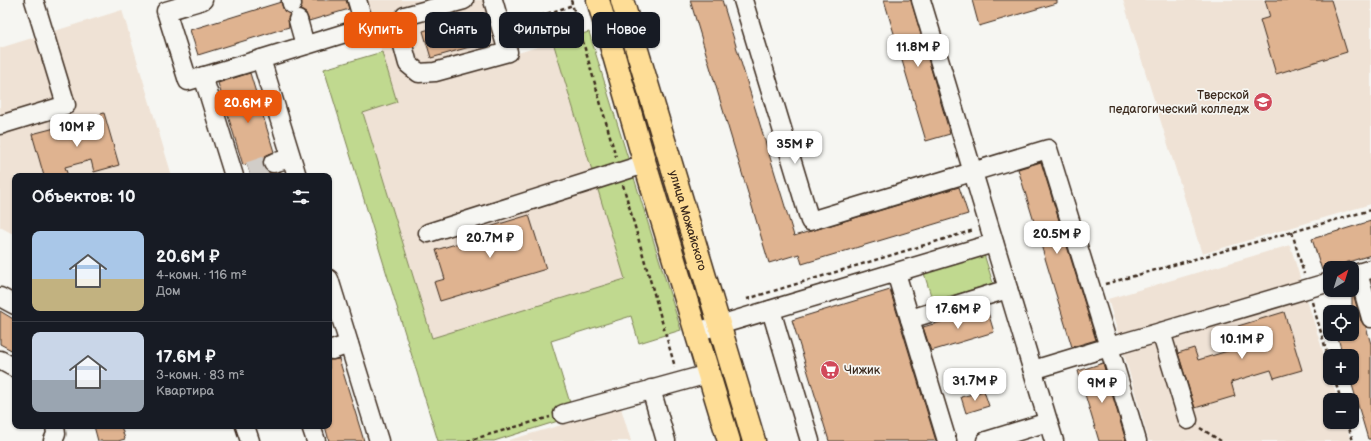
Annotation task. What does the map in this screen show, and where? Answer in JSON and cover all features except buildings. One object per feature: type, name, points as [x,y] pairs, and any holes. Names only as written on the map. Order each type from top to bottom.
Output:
[{"type":"main road","name":"улица Можайского","points":[[598,0],[645,164],[729,441]]},
{"type":"main road","name":"улица Можайского","points":[[622,0],[754,441]]},
{"type":"lane","points":[[0,125],[66,105],[34,0]]},
{"type":"lane","points":[[203,0],[165,6],[188,81],[365,27],[357,0]]},
{"type":"lane","points":[[464,0],[405,16],[399,31],[408,64],[418,73],[435,72],[508,52],[507,48]]},
{"type":"lane","points":[[493,0],[499,19]]},
{"type":"lane","points":[[743,0],[810,221],[1048,149],[1137,441]]},
{"type":"lane","points":[[921,0],[1054,441]]},
{"type":"lane","points":[[294,8],[305,45]]},
{"type":"lane","points":[[261,59],[296,173]]},
{"type":"lane","points":[[203,76],[239,173]]},
{"type":"lane","points":[[273,164],[292,158]]},
{"type":"lane","points":[[428,233],[645,164]]},
{"type":"lane","points":[[696,332],[994,243]]},
{"type":"lane","points":[[896,272],[947,441]]},
{"type":"lane","points":[[1360,273],[1371,318]]},
{"type":"lane","points":[[1033,370],[1323,284]]},
{"type":"lane","points":[[910,319],[1008,289]]},
{"type":"lane","points":[[332,296],[341,347],[379,441]]},
{"type":"lane","points":[[0,297],[12,303]]},
{"type":"lane","points":[[771,310],[810,441]]},
{"type":"lane","points":[[1161,332],[1188,420]]},
{"type":"lane","points":[[0,360],[12,366]]},
{"type":"lane","points":[[563,414],[708,374]]},
{"type":"lane","points":[[651,389],[666,441]]},
{"type":"lane","points":[[986,441],[1048,422]]},
{"type":"lane","points":[[53,441],[56,434],[55,429]]},
{"type":"lane","points":[[246,429],[250,441]]},
{"type":"lane","points":[[312,429],[316,441]]},
{"type":"path","points":[[571,0],[679,381]]},
{"type":"path","points":[[552,12],[573,5]]},
{"type":"path","points":[[1091,288],[1371,210]]},
{"type":"path","points":[[747,299],[989,226]]},
{"type":"path","points":[[467,441],[563,414]]},
{"type":"path","points":[[1188,420],[1221,441]]},
{"type":"path","points":[[1349,429],[1353,441]]},
{"type":"shaded area","points":[[366,0],[499,0],[503,12],[499,12],[499,48],[513,48],[515,54],[534,48],[555,48],[626,279],[432,338],[363,112],[397,102],[381,48],[417,48],[417,12],[370,12]]},
{"type":"shaded area","name":"Тверской педагогический колледж","points":[[1123,0],[1371,0],[1371,204],[1202,254]]},
{"type":"shaded area","points":[[122,10],[171,173],[12,173],[12,233],[0,227],[0,48]]},
{"type":"shaded area","points":[[1290,245],[1323,352],[1323,385],[1333,385],[1336,393],[1323,393],[1323,429],[1347,429],[1351,441],[1149,441],[1108,299]]},
{"type":"shaded area","points":[[621,408],[631,441],[509,441],[509,440]]},
{"type":"green space","points":[[589,32],[592,48],[594,48],[681,330],[639,343],[631,316],[551,341],[574,416],[494,441],[438,441],[324,69],[382,52],[397,102],[363,113],[432,338],[625,279],[555,48],[584,48],[584,33]]},
{"type":"green space","points":[[983,251],[993,283],[933,302],[923,270]]},
{"type":"tunnel","points":[[249,171],[273,163]]},
{"type":"place","name":"Тверской педагогический колледж","points":[[1263,102]]},
{"type":"place","name":"Чижик","points":[[830,370]]}]
